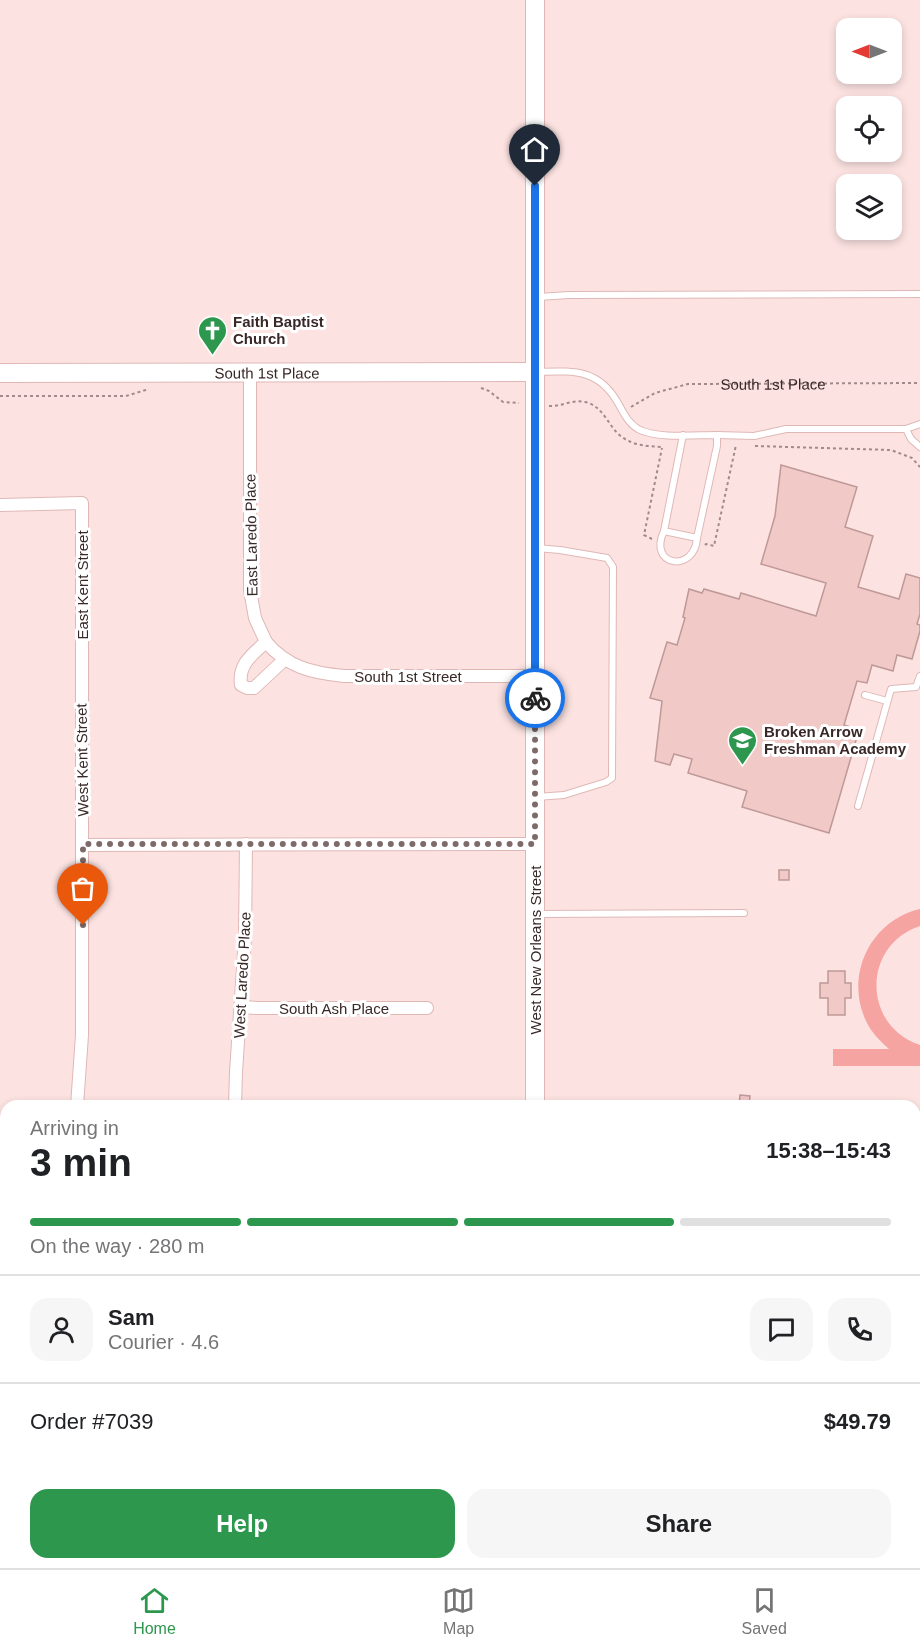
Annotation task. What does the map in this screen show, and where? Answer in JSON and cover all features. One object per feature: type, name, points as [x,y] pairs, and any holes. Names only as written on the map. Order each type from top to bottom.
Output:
[{"type":"main road","name":"West New Orleans Street","points":[[535,0],[535,1100]]},
{"type":"main road","name":"South 1st Place","points":[[0,373],[535,372]]},
{"type":"street","name":"East Laredo Place","points":[[250,372],[250,590],[255,618],[266,642]]},
{"type":"street","name":"East Kent Street","points":[[0,505],[82,503],[81,666]]},
{"type":"street","name":"South 1st Street","points":[[266,642],[284,660],[307,671],[344,676],[535,676]]},
{"type":"street","points":[[266,642],[241,666],[239,675],[241,685],[254,688],[284,660]]},
{"type":"street","name":"West Kent Street","points":[[77,1100],[82,1035],[81,666]]},
{"type":"street","points":[[83,844],[535,844]]},
{"type":"street","name":"West Laredo Place","points":[[236,1100],[245,938],[246,844]]},
{"type":"street","name":"South Ash Place","points":[[241,1007],[427,1008]]},
{"type":"lane","points":[[535,297],[920,294]]},
{"type":"lane","points":[[535,372],[564,371],[586,374],[604,383],[612,392],[629,422],[638,429],[658,434],[754,436],[786,429],[906,429],[920,424]]},
{"type":"lane","points":[[906,429],[911,439],[920,447]]},
{"type":"lane","points":[[683,435],[660,541],[660,549],[669,560],[676,562],[692,555],[697,547],[717,446],[717,435]]},
{"type":"lane","points":[[911,439],[920,439]]},
{"type":"lane","points":[[664,531],[698,538]]},
{"type":"lane","points":[[535,548],[608,558],[613,567],[612,778],[564,795],[535,796]]},
{"type":"lane","points":[[858,806],[891,689],[916,687],[920,676]]},
{"type":"lane","points":[[865,695],[887,701]]},
{"type":"lane","points":[[535,914],[744,913]]},
{"type":"path","name":"South 1st Place","points":[[630,407],[662,390],[688,384],[920,383]]},
{"type":"path","points":[[0,396],[126,396],[153,388]]},
{"type":"path","points":[[553,407],[569,401],[588,402],[598,409],[615,432],[629,441],[638,445],[662,447]]},
{"type":"path","points":[[508,403],[516,403]]},
{"type":"path","points":[[608,421],[614,418]]},
{"type":"path","points":[[652,548],[652,538],[644,535],[663,442],[681,444]]},
{"type":"path","points":[[704,550],[706,544],[714,546],[736,445],[891,450],[912,458],[920,467]]},
{"type":"shaded area","points":[[920,909],[920,926],[901,936],[887,950],[879,967],[876,986],[879,1004],[887,1021],[901,1035],[920,1045],[920,1066],[833,1066],[833,1049],[889,1049],[870,1029],[866,1021],[860,1003],[858,986],[860,968],[866,952],[888,925],[903,915]]},
{"type":"building","points":[[781,465],[857,487],[845,527],[873,536],[858,587],[899,599],[906,574],[920,578],[920,614],[917,624],[920,625],[920,631],[912,659],[897,655],[893,671],[872,665],[867,683],[857,681],[844,725],[859,730],[829,833],[742,807],[747,791],[688,773],[692,759],[674,754],[670,765],[655,761],[662,701],[650,698],[667,642],[677,645],[685,618],[683,617],[689,589],[702,593],[704,589],[739,599],[741,593],[816,616],[826,583],[761,564],[775,516]]},
{"type":"building","points":[[779,870],[789,870],[789,880],[779,880]]},
{"type":"building","points":[[828,971],[845,971],[845,983],[851,983],[851,998],[845,998],[845,1015],[828,1015],[828,998],[820,998],[820,983],[828,983]]},
{"type":"building","points":[[740,1095],[750,1096],[750,1100],[740,1100]]},
{"type":"way so far","points":[[83,925],[83,844],[535,844],[535,698]]},
{"type":"place","name":"Faith Baptist Church","points":[[212,356]]},
{"type":"place","name":"Broken Arrow Freshman Academy","points":[[743,766]]},
{"type":"route","points":[[535,186],[535,698]]}]
